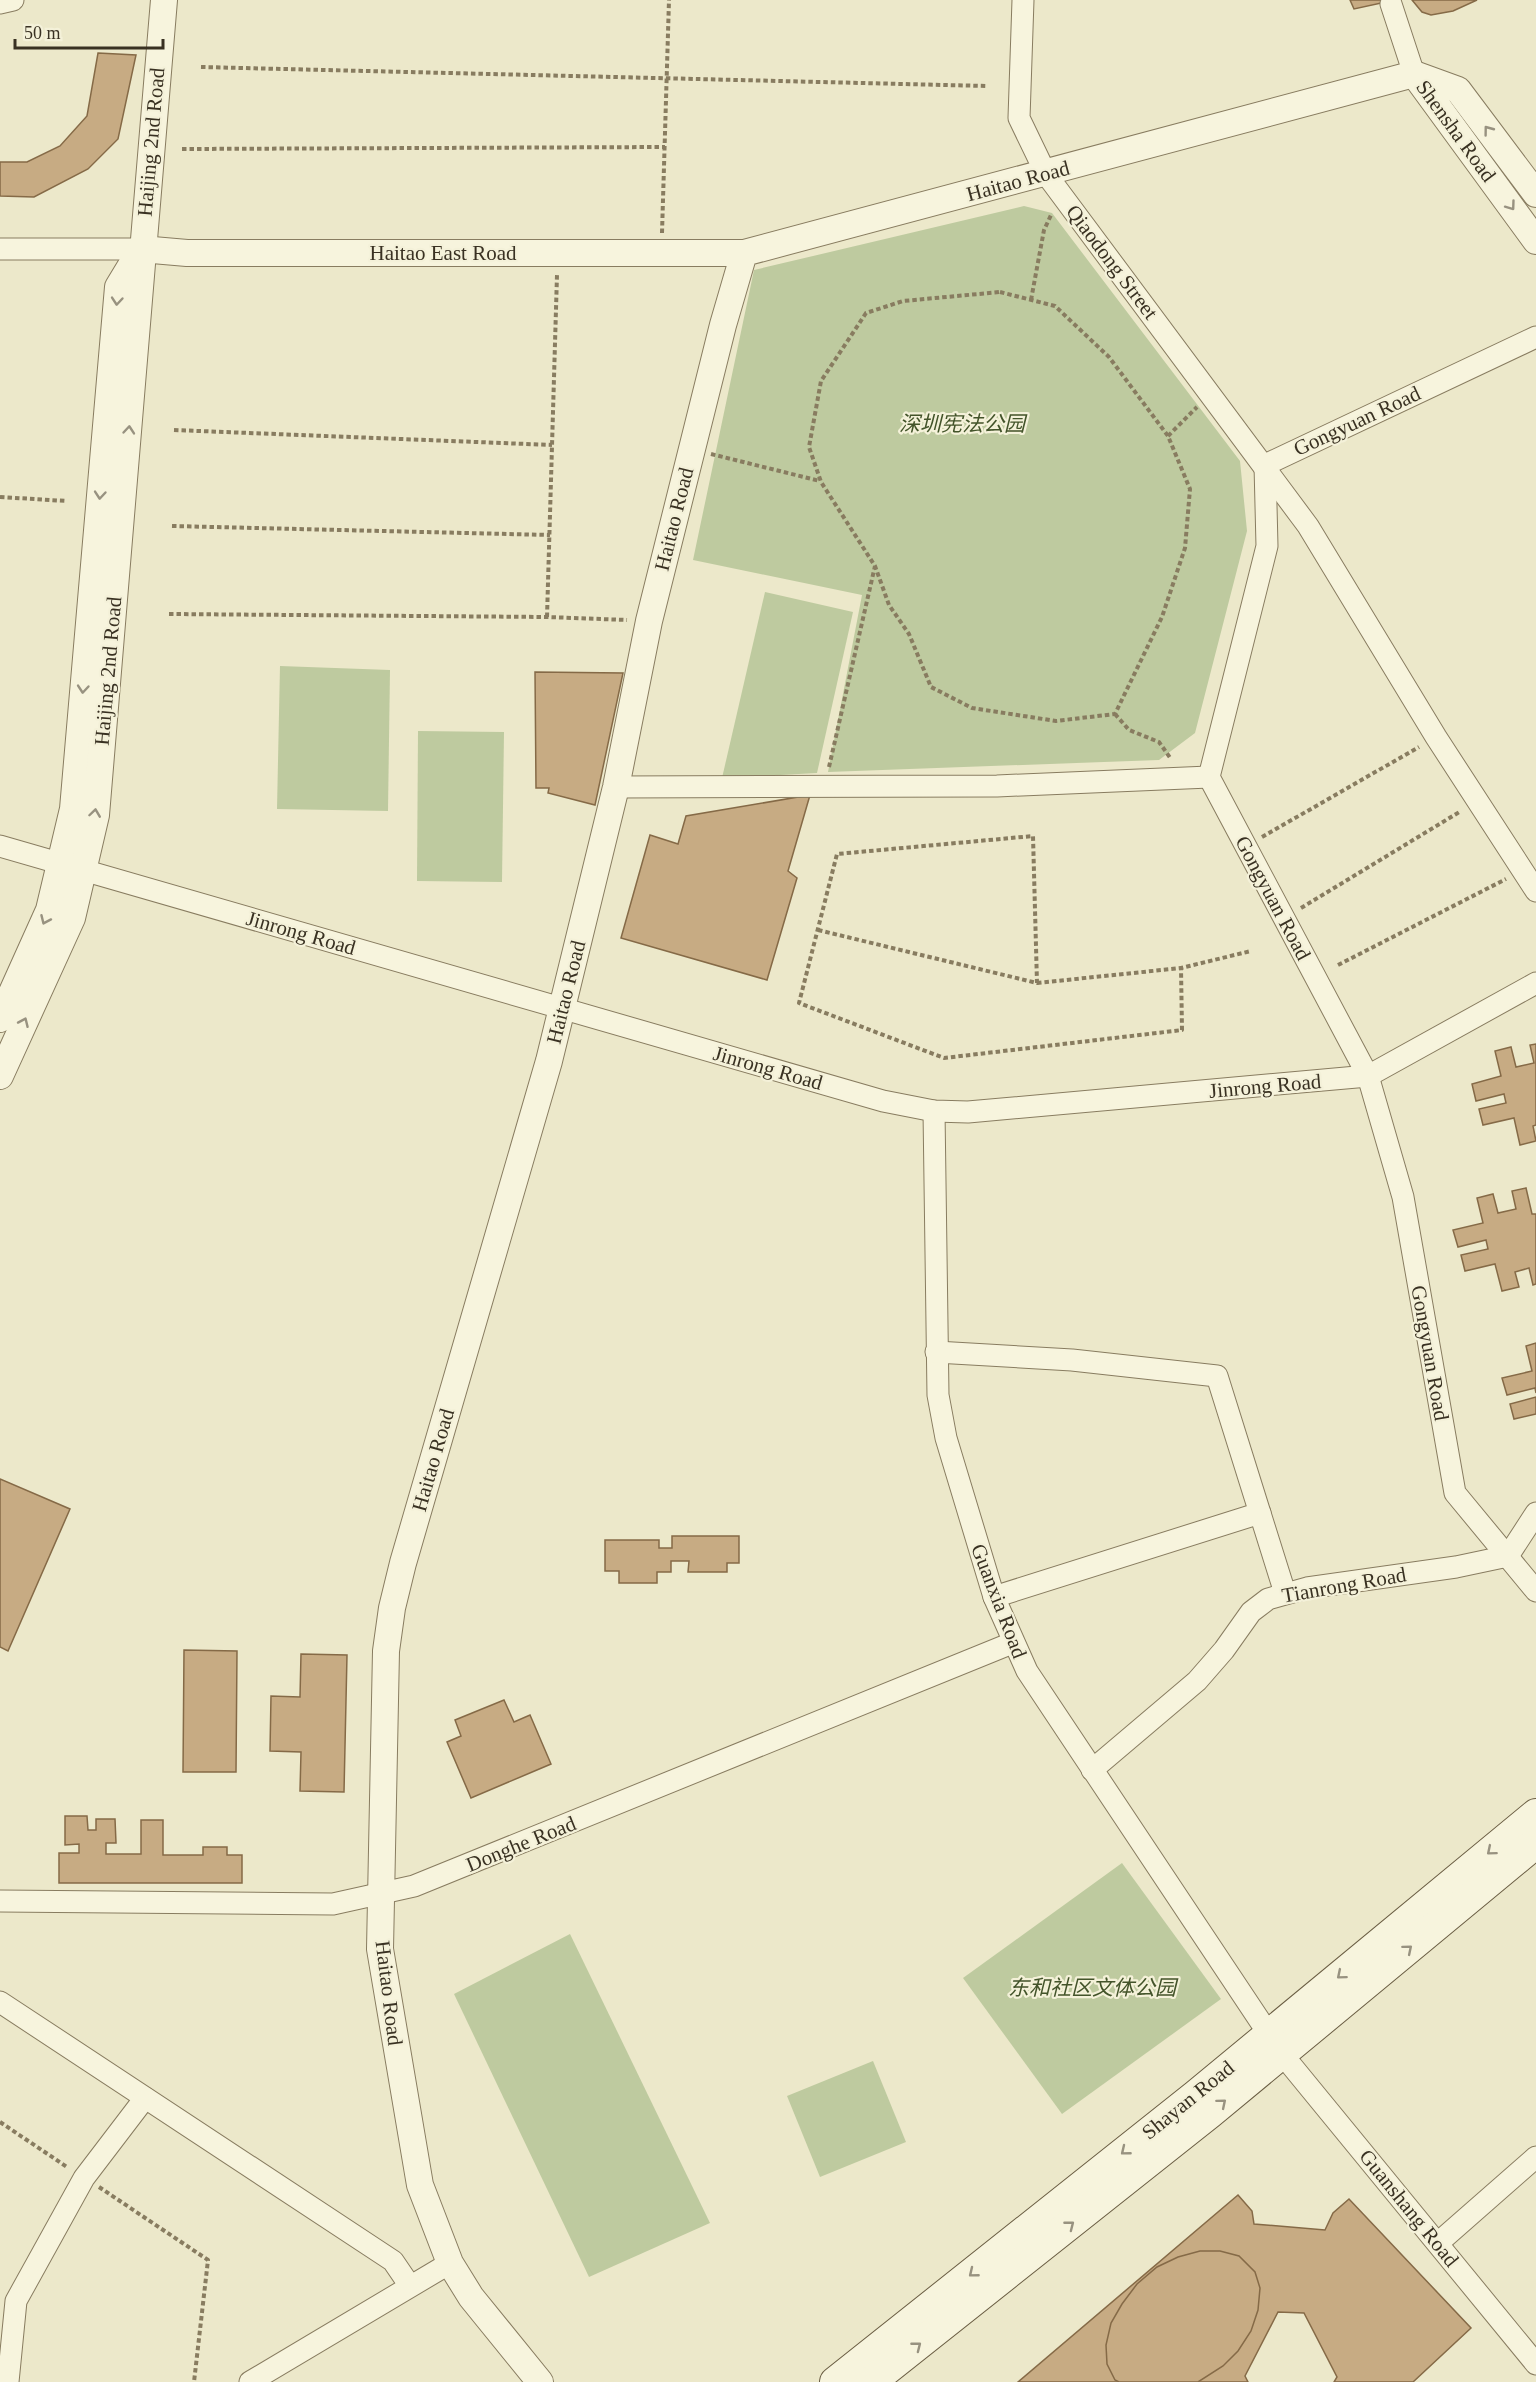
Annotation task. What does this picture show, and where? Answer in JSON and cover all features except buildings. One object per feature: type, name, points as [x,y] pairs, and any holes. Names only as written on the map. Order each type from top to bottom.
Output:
[{"type":"main road","name":"Shayan Road","points":[[871,2382],[1275,2044],[1536,1814]]},
{"type":"main road","name":"Shayan Road","points":[[835,2382],[1536,1843]]},
{"type":"street","points":[[0,3],[13,0]]},
{"type":"street","name":"Haijing 2nd Road","points":[[0,1076],[72,918],[73,809],[118,287],[141,249],[164,0]]},
{"type":"street","name":"Qiaodong Street","points":[[1023,0],[1019,117],[1046,174],[1265,465],[1308,526],[1436,737],[1536,891]]},
{"type":"street","points":[[1391,4],[1414,74]]},
{"type":"street","name":"Haitao Road","points":[[540,2382],[471,2297],[450,2264],[420,2185],[380,1949],[386,1651],[392,1608],[561,1009],[616,787],[649,621],[744,253],[1414,74]]},
{"type":"street","name":"Shensha Road","points":[[1414,74],[1458,90],[1536,194]]},
{"type":"street","name":"Shensha Road","points":[[1414,74],[1536,241]]},
{"type":"street","points":[[0,249],[141,249]]},
{"type":"street","name":"Haitao East Road","points":[[141,249],[187,253],[744,253]]},
{"type":"street","name":"Gongyuan Road","points":[[1265,465],[1536,337]]},
{"type":"street","points":[[616,787],[997,786],[1209,777],[1267,546],[1265,465]]},
{"type":"street","name":"Gongyuan Road","points":[[1209,777],[1368,1076],[1403,1197],[1455,1493],[1536,1591]]},
{"type":"street","name":"Jinrong Road","points":[[0,846],[883,1101],[934,1111],[968,1112],[1368,1076],[1536,984]]},
{"type":"street","name":"Haijing 2nd Road","points":[[0,1019],[49,910],[72,867]]},
{"type":"street","name":"Guanxia Road","points":[[934,1111],[938,1395],[946,1438],[994,1598],[1027,1671],[1275,2044]]},
{"type":"street","points":[[936,1352],[1072,1360],[1217,1376],[1285,1593]]},
{"type":"street","points":[[994,1598],[1260,1513]]},
{"type":"street","points":[[1508,1556],[1536,1513]]},
{"type":"street","name":"Tianrong Road","points":[[1092,1770],[1197,1681],[1224,1650],[1251,1612],[1268,1599],[1285,1593],[1479,1563],[1508,1556]]},
{"type":"street","name":"Donghe Road","points":[[0,1901],[333,1904],[381,1894],[429,1881],[1012,1642]]},
{"type":"street","points":[[0,2002],[393,2261],[410,2286]]},
{"type":"street","name":"Guanshang Road","points":[[1275,2044],[1536,2364]]},
{"type":"street","points":[[8,2382],[16,2301],[84,2178],[146,2098]]},
{"type":"street","points":[[1438,2243],[1536,2157]]},
{"type":"street","points":[[250,2382],[450,2264]]},
{"type":"path","points":[[661,254],[669,0]]},
{"type":"path","points":[[201,67],[986,86]]},
{"type":"path","points":[[182,149],[665,147]]},
{"type":"path","points":[[1031,300],[1044,230],[1052,213],[1065,200]]},
{"type":"path","points":[[547,617],[558,253]]},
{"type":"path","points":[[1000,292],[1055,306],[1109,357],[1168,436],[1190,489],[1185,548],[1161,616],[1115,714],[1056,721],[972,708],[931,687],[909,634],[889,605],[875,566],[821,482],[809,447],[821,381],[866,313],[903,301],[1000,292]]},
{"type":"path","points":[[1168,436],[1211,393]]},
{"type":"path","points":[[174,430],[552,446]]},
{"type":"path","points":[[692,449],[821,482]]},
{"type":"path","points":[[0,497],[67,501]]},
{"type":"path","points":[[172,526],[549,535]]},
{"type":"path","points":[[825,786],[875,566]]},
{"type":"path","points":[[169,614],[547,617],[649,621]]},
{"type":"path","points":[[1115,714],[1128,730],[1159,742],[1183,778]]},
{"type":"path","points":[[1257,840],[1436,737]]},
{"type":"path","points":[[1299,909],[1477,801]]},
{"type":"path","points":[[1037,982],[1033,836],[837,854],[799,1003],[944,1058],[1182,1030],[1181,968]]},
{"type":"path","points":[[1338,965],[1523,870]]},
{"type":"path","points":[[818,930],[1037,982],[1181,968],[1251,951]]},
{"type":"path","points":[[0,2122],[208,2260],[194,2382]]},
{"type":"green space","name":"深圳宪法公园","points":[[1024,206],[1052,213],[1240,461],[1247,531],[1195,733],[1159,760],[828,772],[862,595],[693,560],[754,270]]},
{"type":"green space","points":[[765,592],[853,612],[817,773],[722,778]]},
{"type":"green space","points":[[280,666],[390,670],[388,811],[277,809]]},
{"type":"green space","points":[[418,731],[504,732],[502,882],[417,881]]},
{"type":"green space","name":"东和社区文体公园","points":[[1122,1863],[1221,1999],[1062,2114],[963,1978]]},
{"type":"green space","points":[[570,1934],[710,2223],[589,2277],[454,1994]]},
{"type":"green space","points":[[873,2061],[906,2142],[820,2177],[787,2096]]}]
